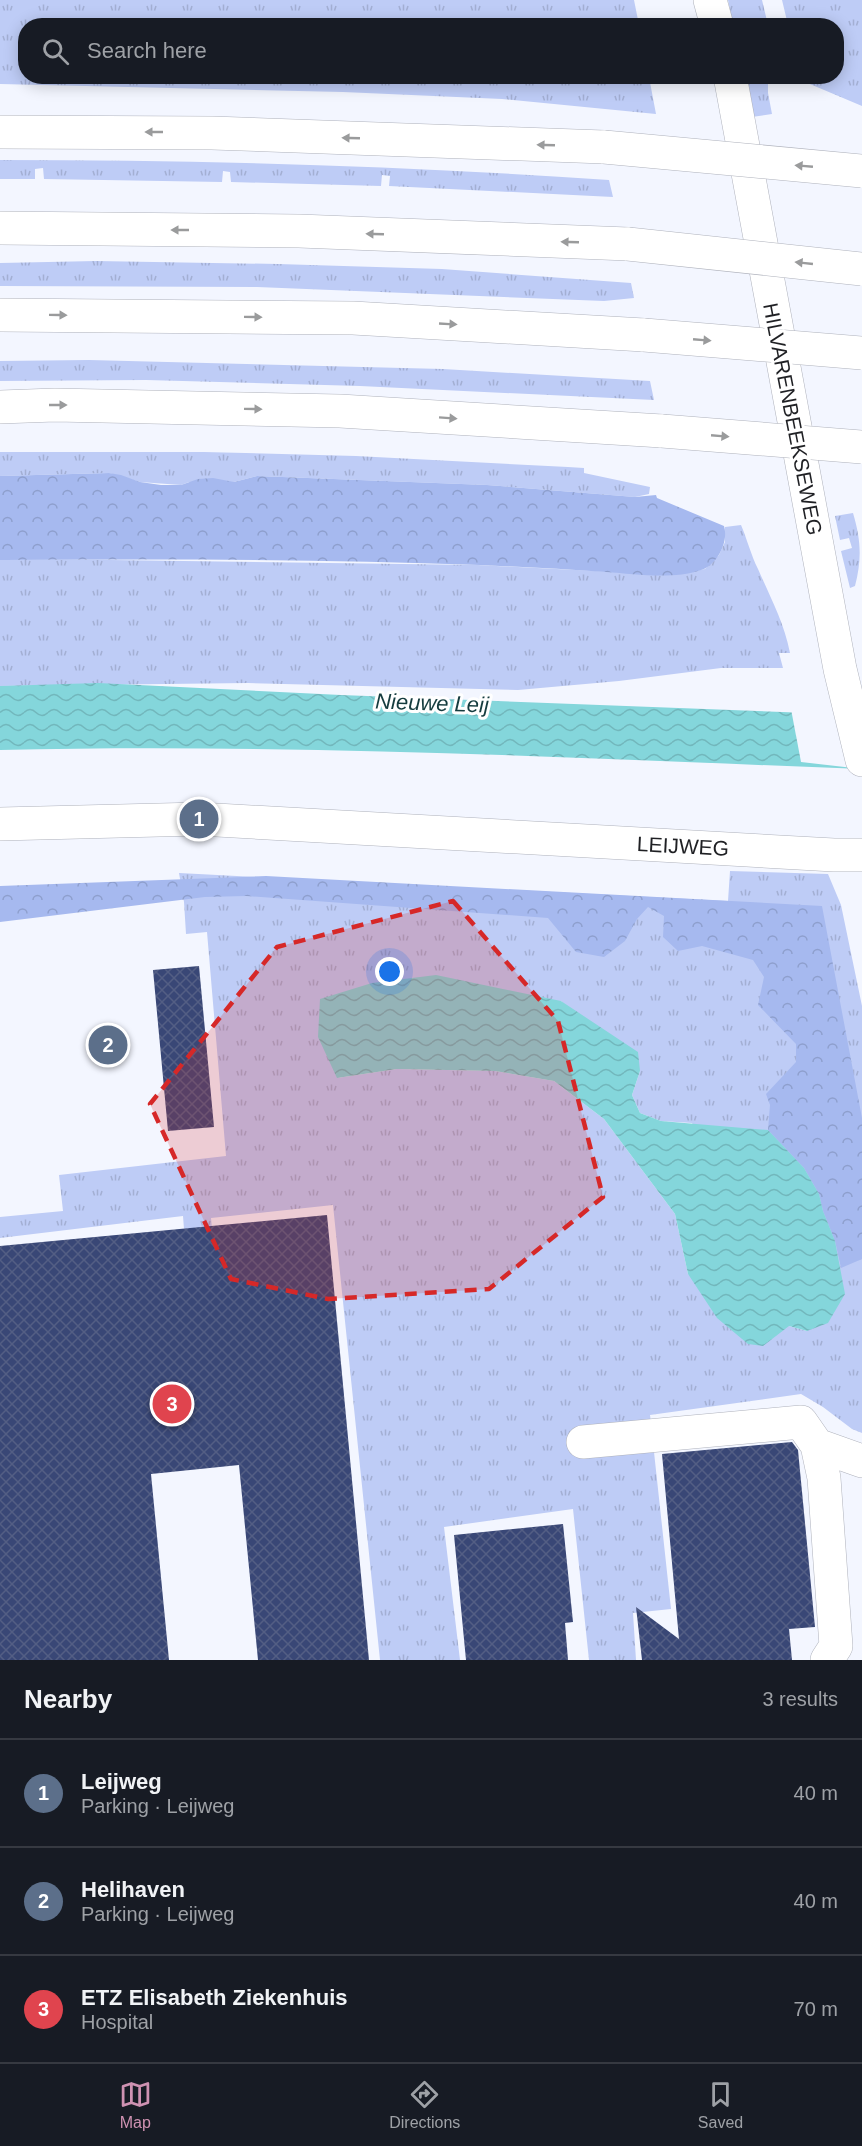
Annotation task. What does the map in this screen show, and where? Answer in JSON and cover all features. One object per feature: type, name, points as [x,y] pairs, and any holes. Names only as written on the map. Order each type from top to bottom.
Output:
[{"type":"main road","points":[[710,0],[715,18]]},
{"type":"main road","name":"HILVARENBEEKSEWEG","points":[[731,84],[840,669],[862,760]]},
{"type":"main road","points":[[0,132],[212,133],[604,147],[862,171]]},
{"type":"main road","points":[[0,228],[299,231],[628,244],[862,269]]},
{"type":"main road","points":[[0,315],[354,318],[644,335],[862,353]]},
{"type":"main road","points":[[0,407],[55,405],[340,411],[662,431],[862,447]]},
{"type":"main road","name":"LEIJWEG","points":[[0,824],[199,819],[862,855]]},
{"type":"main road","points":[[583,1442],[801,1422],[817,1445],[824,1478],[836,1646],[827,1660]]},
{"type":"main road","points":[[817,1445],[862,1461]]},
{"type":"highlighted area","points":[[453,901],[558,1021],[603,1197],[489,1289],[328,1299],[231,1279],[150,1104],[277,947]]},
{"type":"green space","points":[[0,0],[634,0],[638,18],[18,18],[18,84],[650,84],[656,114],[502,99],[343,92],[0,84]]},
{"type":"green space","points":[[728,0],[762,0],[766,18],[732,18]]},
{"type":"green space","points":[[782,0],[862,0],[862,106],[810,84],[844,84],[844,18],[786,18]]},
{"type":"green space","points":[[745,84],[768,84],[772,114],[752,117]]},
{"type":"green space","points":[[0,160],[305,165],[533,175],[609,180],[613,197],[389,186],[390,176],[382,175],[381,186],[231,182],[230,172],[223,171],[222,182],[44,179],[43,168],[35,169],[35,179],[0,179]]},
{"type":"green space","points":[[96,261],[442,269],[631,283],[634,298],[604,301],[257,287],[0,286],[0,263]]},
{"type":"green space","points":[[89,360],[443,369],[650,381],[654,400],[360,386],[146,380],[0,381],[0,361]]},
{"type":"green space","points":[[0,452],[204,452],[356,456],[568,467],[584,468],[584,473],[650,487],[649,494],[635,497],[487,485],[257,476],[234,482],[189,482],[181,485],[140,482],[109,473],[0,476]]},
{"type":"green space","points":[[109,473],[161,485],[181,485],[198,479],[213,478],[234,482],[257,476],[487,485],[635,497],[656,495],[657,498],[724,526],[725,539],[717,558],[707,567],[690,573],[666,576],[480,565],[360,562],[0,560],[0,476]]},
{"type":"green space","points":[[853,513],[858,532],[860,558],[855,586],[850,588],[841,551],[852,548],[849,538],[840,540],[835,516]]},
{"type":"green space","points":[[741,525],[787,642],[790,653],[779,653],[783,668],[721,668],[619,681],[518,690],[248,683],[0,686],[0,560],[478,565],[673,575],[705,569],[719,555],[725,542],[725,527]]},
{"type":"green space","points":[[730,871],[828,874],[841,905],[862,1006],[862,1433],[852,1429],[801,1394],[650,1415],[671,1609],[633,1613],[636,1660],[589,1660],[573,1509],[444,1527],[460,1660],[380,1660],[333,1205],[211,1218],[223,1342],[193,1347],[183,1216],[0,1238],[0,1217],[63,1211],[59,1175],[226,1156],[207,932],[186,934],[179,873],[728,901]],"holes":[[[561,1001],[640,1071],[632,1095],[640,1113],[661,1121],[692,1123],[807,1331],[789,1326],[688,1274],[675,1214],[604,1119],[554,1081],[495,1071],[397,1069],[337,1078]]]},
{"type":"green space","points":[[266,876],[822,906],[862,1118],[862,1259],[841,1268],[835,1241],[819,1194],[804,1168],[768,1130],[770,1105],[766,1094],[796,1062],[796,1044],[758,1005],[764,977],[753,960],[702,946],[678,951],[663,937],[664,916],[648,907],[637,919],[625,941],[604,957],[576,952],[548,918],[246,896],[205,897],[0,922],[0,886]]},
{"type":"water","name":"Nieuwe Leij","points":[[98,683],[341,695],[862,715],[862,769],[323,750],[108,748],[0,750],[0,686]]},
{"type":"water","points":[[436,975],[561,1001],[638,1052],[640,1071],[632,1095],[640,1113],[661,1121],[768,1130],[804,1168],[819,1194],[835,1241],[845,1294],[828,1323],[807,1331],[789,1326],[763,1346],[748,1344],[717,1318],[688,1274],[675,1214],[604,1119],[554,1081],[495,1071],[397,1069],[337,1078],[318,1037],[320,999],[372,983]]},
{"type":"pier","points":[[791,709],[862,712],[862,769],[801,762]]},
{"type":"building","points":[[199,966],[214,1127],[168,1131],[153,970]]},
{"type":"building","points":[[327,1215],[369,1660],[258,1660],[239,1465],[151,1474],[169,1660],[0,1660],[0,1246]]},
{"type":"building","points":[[792,1442],[798,1450],[815,1627],[789,1629],[792,1660],[642,1660],[636,1607],[679,1639],[662,1454]]},
{"type":"building","points":[[563,1524],[573,1622],[565,1623],[568,1660],[466,1660],[454,1535]]},
{"type":"place","name":"Leijweg","points":[[199,819]]},
{"type":"place","name":"Helihaven","points":[[108,1045]]},
{"type":"place","name":"ETZ Elisabeth Ziekenhuis","points":[[172,1404]]}]
